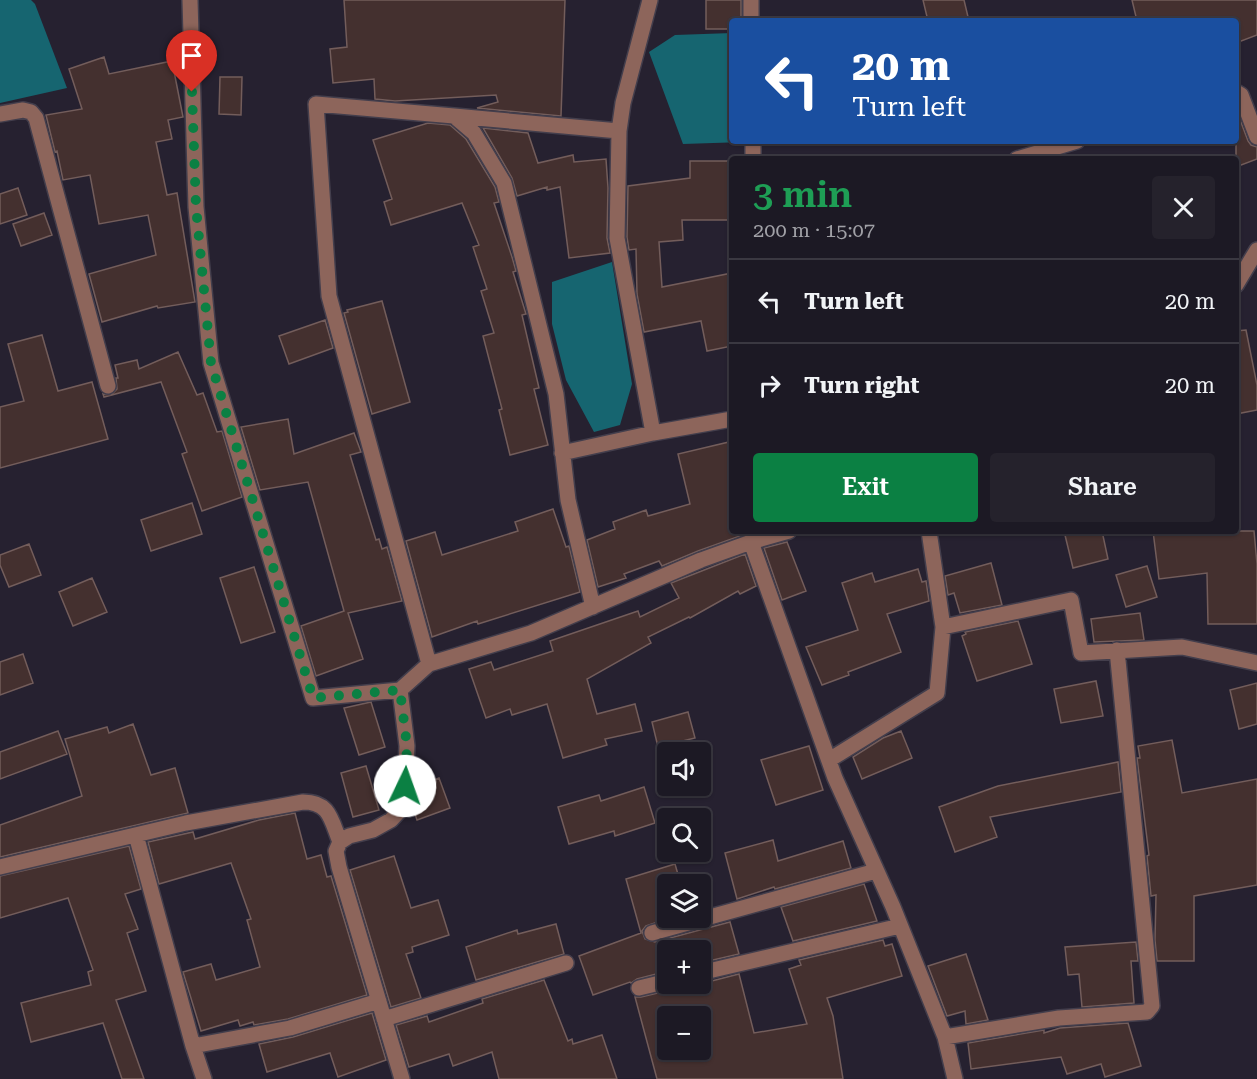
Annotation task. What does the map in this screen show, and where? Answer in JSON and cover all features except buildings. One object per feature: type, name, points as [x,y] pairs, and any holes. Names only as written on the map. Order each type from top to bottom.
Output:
[{"type":"street","points":[[190,0],[196,207],[211,363],[313,698],[400,690],[429,664],[531,633],[691,564],[779,534]]},
{"type":"street","points":[[650,0],[622,103],[619,131],[617,238],[653,433]]},
{"type":"street","points":[[751,0],[751,18]]},
{"type":"street","points":[[1239,94],[1257,136]]},
{"type":"street","points":[[429,664],[328,296],[316,104],[619,131]]},
{"type":"street","points":[[0,114],[23,110],[31,112],[36,118],[108,386]]},
{"type":"street","points":[[454,116],[474,133],[504,183],[556,394],[568,500],[594,607]]},
{"type":"street","points":[[1027,156],[1067,144]]},
{"type":"street","points":[[1239,280],[1257,250]]},
{"type":"street","points":[[562,453],[729,420]]},
{"type":"street","points":[[829,760],[937,693],[943,627],[929,534]]},
{"type":"street","points":[[751,542],[835,778],[900,926],[945,1037],[955,1079]]},
{"type":"street","points":[[943,627],[1071,600],[1081,653],[1182,647],[1257,663]]},
{"type":"street","points":[[945,1037],[1059,1017],[1132,1015],[1147,1012],[1152,1006],[1117,650]]},
{"type":"street","points":[[400,690],[407,746],[404,806],[391,820],[374,830],[350,836],[340,842],[336,851],[402,1079]]},
{"type":"street","points":[[0,867],[198,821],[303,802],[314,802],[328,810],[340,842]]},
{"type":"street","points":[[136,835],[204,1079]]},
{"type":"street","points":[[652,933],[876,871]]},
{"type":"street","points":[[711,970],[900,926]]},
{"type":"street","points":[[384,1019],[566,963]]},
{"type":"street","points":[[639,988],[657,984]]},
{"type":"street","points":[[193,1046],[290,1028],[379,1001]]},
{"type":"water","points":[[0,0],[31,0],[35,4],[67,88],[0,103]]},
{"type":"water","points":[[729,33],[729,142],[683,144],[649,52],[675,35]]},
{"type":"water","points":[[612,262],[632,384],[620,425],[594,432],[566,380],[552,324],[552,282]]},
{"type":"route","points":[[192,92],[196,207],[211,363],[313,698],[400,690],[407,746],[405,786]]}]
